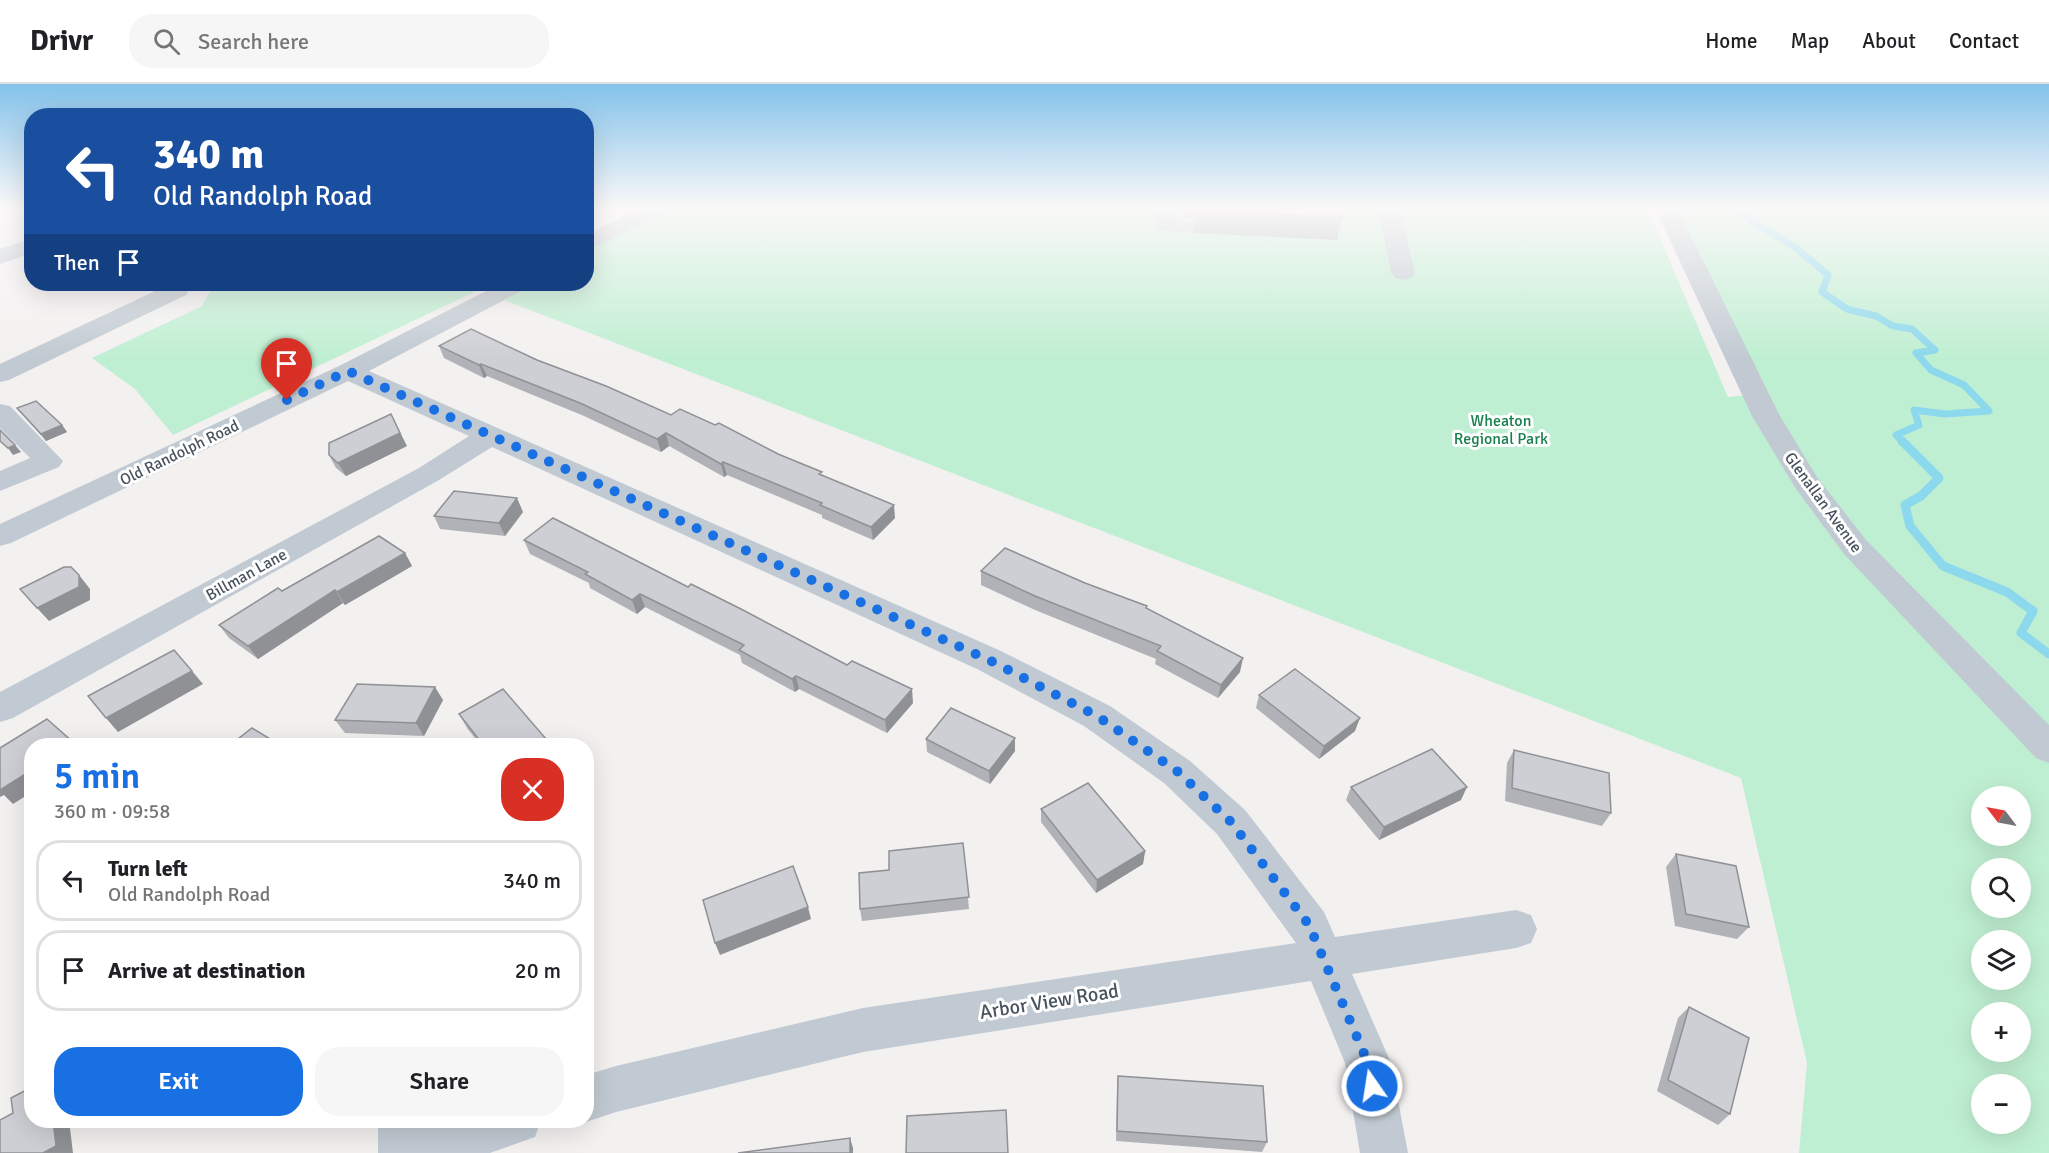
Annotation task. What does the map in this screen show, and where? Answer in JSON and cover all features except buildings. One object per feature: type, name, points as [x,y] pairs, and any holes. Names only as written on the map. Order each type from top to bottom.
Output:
[{"type":"street","points":[[1400,258],[1403,273]]},
{"type":"street","name":"Glenallan Avenue","points":[[1690,258],[1766,416],[1806,482],[1855,548],[2049,748]]},
{"type":"street","points":[[0,374],[176,291]]},
{"type":"street","name":"Old Randolph Road","points":[[0,536],[348,371],[503,291]]},
{"type":"street","points":[[348,371],[989,660],[1097,716],[1177,771],[1231,822],[1309,925],[1368,1063],[1383,1153]]},
{"type":"street","points":[[0,412],[48,461],[0,482]]},
{"type":"street","name":"Billman Lane","points":[[0,708],[419,480],[489,436]]},
{"type":"street","name":"Arbor View Road","points":[[594,1096],[616,1089],[863,1030],[1516,929]]},
{"type":"street","points":[[402,1128],[402,1153]]},
{"type":"street","points":[[417,1153],[494,1128]]},
{"type":"green space","name":"Wheaton Regional Park","points":[[594,258],[1668,258],[1728,397],[1748,395],[1686,258],[2049,258],[2049,1153],[1799,1153],[1807,1063],[1741,778],[494,296],[503,291],[594,291]]},
{"type":"green space","points":[[210,291],[476,291],[173,435],[135,389],[92,358],[202,306]]},
{"type":"waterway","points":[[1808,258],[1828,275],[1822,292],[1847,309],[1876,316],[1893,326],[1912,329],[1935,350],[1916,353],[1931,370],[1964,385],[1989,411],[1945,414],[1914,410],[1919,425],[1896,435],[1939,478],[1921,496],[1905,505],[1910,526],[1943,566],[2007,592],[2033,611],[2021,633],[2049,654]]},
{"type":"route","points":[[287,400],[348,371],[989,660],[1097,716],[1177,771],[1231,822],[1309,925],[1368,1063],[1372,1086]]}]
